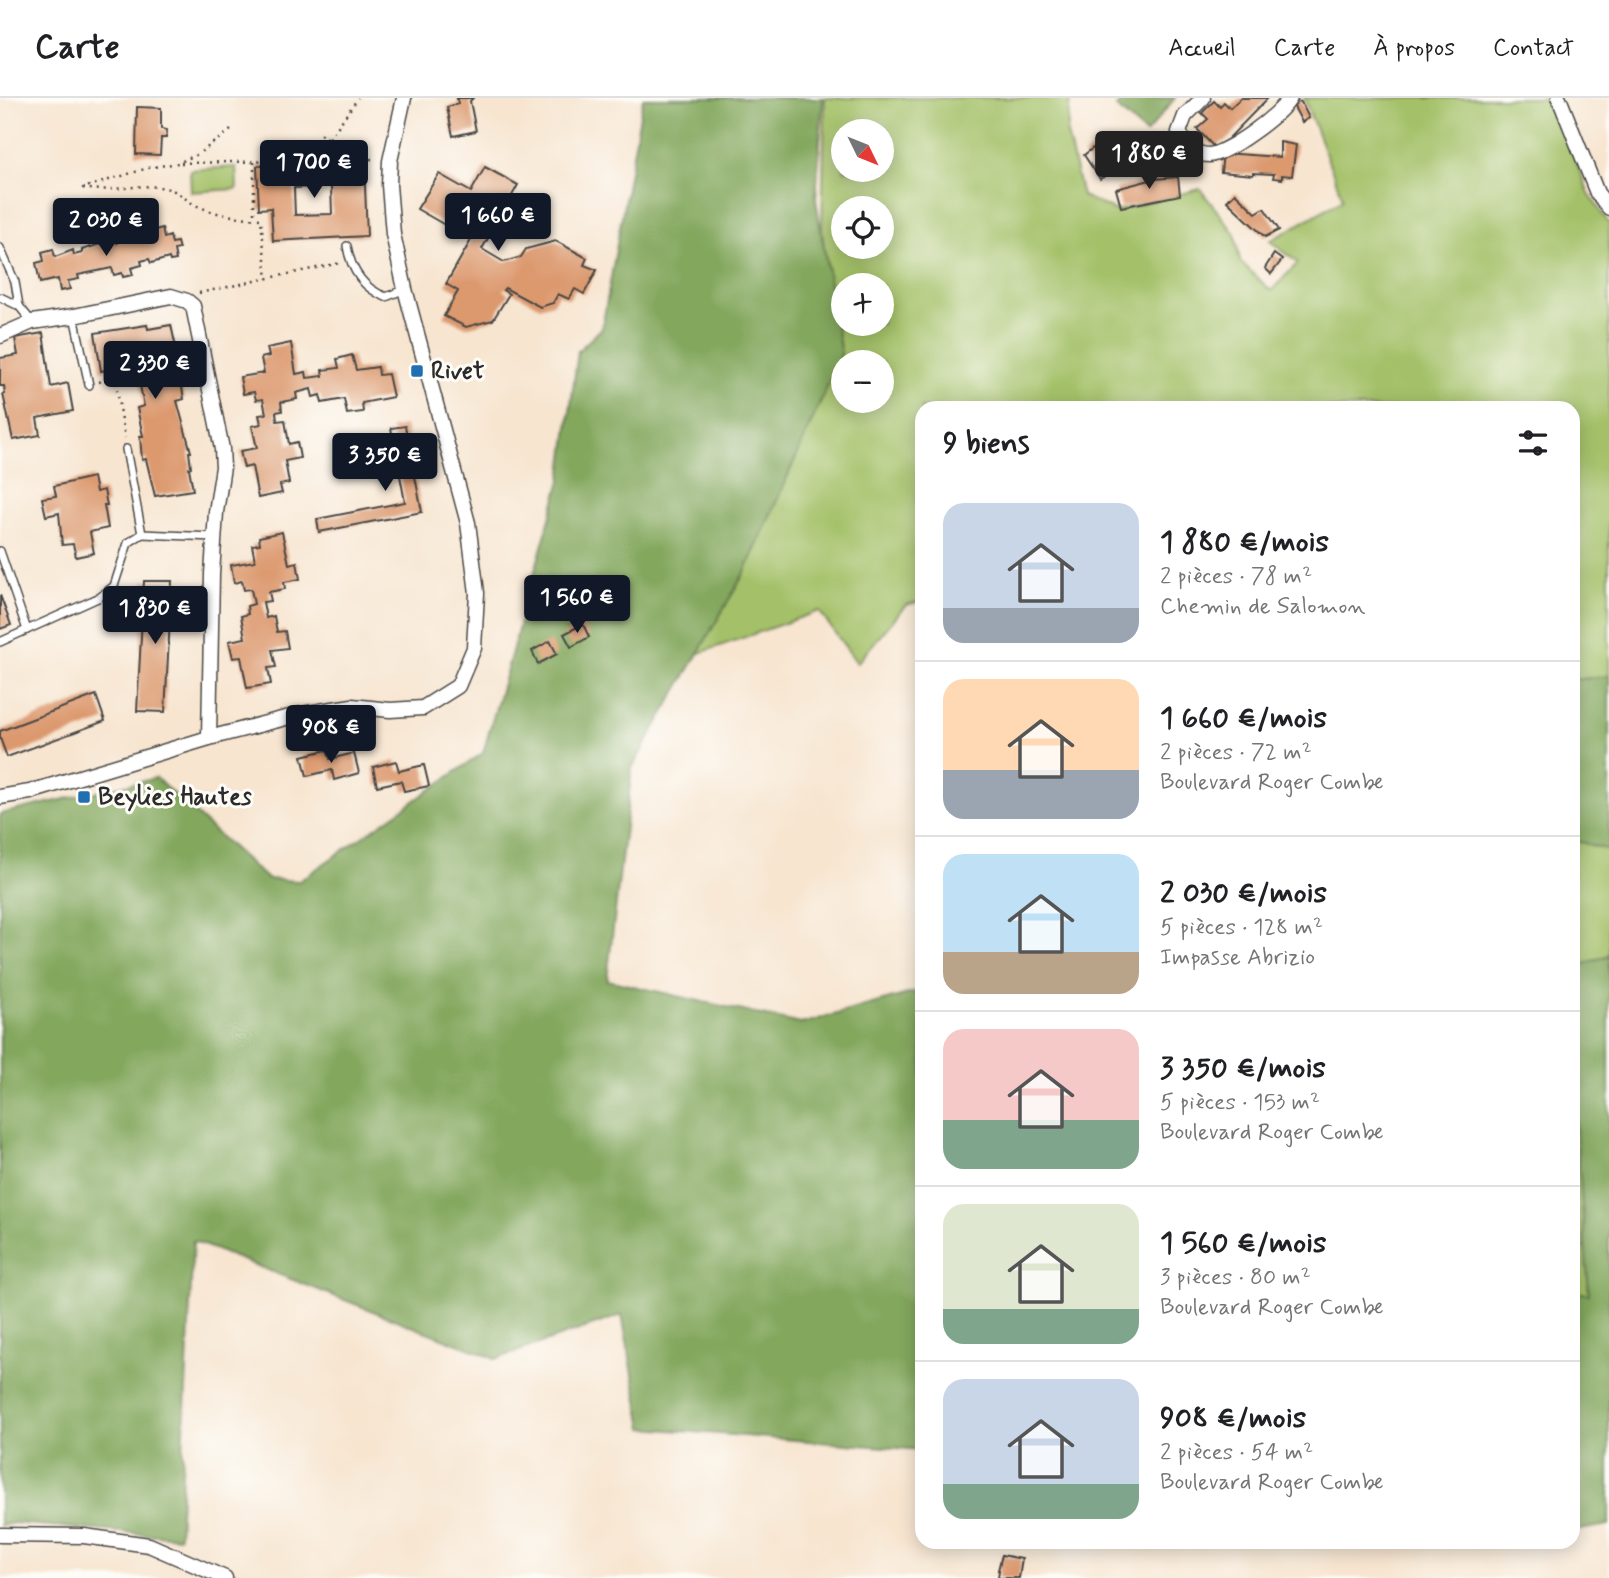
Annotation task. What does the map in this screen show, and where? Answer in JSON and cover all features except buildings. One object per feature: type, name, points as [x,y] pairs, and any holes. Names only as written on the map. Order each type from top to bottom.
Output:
[{"type":"street","points":[[0,797],[30,792],[209,738],[301,714],[352,706],[390,710],[423,708],[458,686],[474,648],[477,593],[468,523],[405,289],[393,234],[390,161],[404,98]]},
{"type":"street","points":[[1203,98],[1185,116],[1179,132],[1185,142],[1199,153],[1212,155],[1260,127],[1279,113],[1290,98]]},
{"type":"street","points":[[1559,98],[1597,193],[1609,208]]},
{"type":"street","points":[[0,336],[32,322],[171,296],[187,301],[195,312],[222,449],[223,467],[216,512],[212,574],[209,738]]},
{"type":"street","points":[[0,1535],[84,1536],[149,1545],[225,1578]]},
{"type":"lane","points":[[347,246],[350,261],[371,291],[386,297],[405,289]]},
{"type":"lane","points":[[0,248],[15,282],[19,306]]},
{"type":"lane","points":[[0,297],[19,306],[32,322]]},
{"type":"lane","points":[[74,316],[89,385]]},
{"type":"lane","points":[[126,449],[142,534]]},
{"type":"lane","points":[[0,642],[100,597],[114,586],[128,543],[142,534],[215,537]]},
{"type":"lane","points":[[0,551],[27,630]]},
{"type":"path","points":[[326,160],[329,139],[358,98]]},
{"type":"path","points":[[178,163],[198,154],[231,130]]},
{"type":"path","points":[[320,135],[329,139]]},
{"type":"path","points":[[267,279],[261,219],[231,217],[194,204],[171,189],[139,185],[99,191],[83,188],[148,168],[178,163],[374,158],[390,161]]},
{"type":"path","points":[[254,162],[254,219]]},
{"type":"path","points":[[187,301],[195,293],[350,261]]},
{"type":"path","points":[[89,385],[115,378],[126,449]]},
{"type":"green space","points":[[643,98],[823,98],[816,199],[831,293],[831,336],[838,336],[840,350],[831,350],[831,378],[746,570],[632,768],[607,980],[801,1024],[915,992],[915,1449],[643,1428],[622,1315],[496,1359],[193,1241],[179,1537],[14,1523],[0,1526],[0,814],[156,778],[267,879],[299,881],[483,753],[561,480],[578,351],[602,328]]},
{"type":"green space","points":[[825,98],[1070,98],[1067,134],[1082,196],[1116,211],[1200,189],[1235,234],[1240,261],[1271,291],[1298,263],[1270,241],[1343,199],[1304,98],[1551,98],[1589,194],[1609,224],[1609,676],[1580,679],[1580,401],[915,401],[915,603],[906,605],[857,663],[819,611],[697,654],[746,570],[831,378],[831,413],[894,413],[894,350],[840,350],[838,336],[894,336],[894,273],[831,273],[831,290],[822,232]]},
{"type":"green space","points":[[1125,98],[1175,98],[1146,134],[1116,107]]},
{"type":"green space","points":[[236,167],[237,189],[191,192],[190,170]]},
{"type":"green space","points":[[1609,676],[1609,850],[1580,842],[1580,679]]},
{"type":"green space","points":[[1580,842],[1609,850],[1609,955],[1580,965]]},
{"type":"green space","points":[[1609,955],[1609,1525],[1580,1530],[1580,1293],[1589,1294],[1580,1179],[1580,965]]},
{"type":"green space","points":[[1580,1180],[1589,1295],[1580,1293]]},
{"type":"place","name":"Rivet","points":[[417,371]]},
{"type":"place","name":"Beylies Hautes","points":[[84,797]]}]
